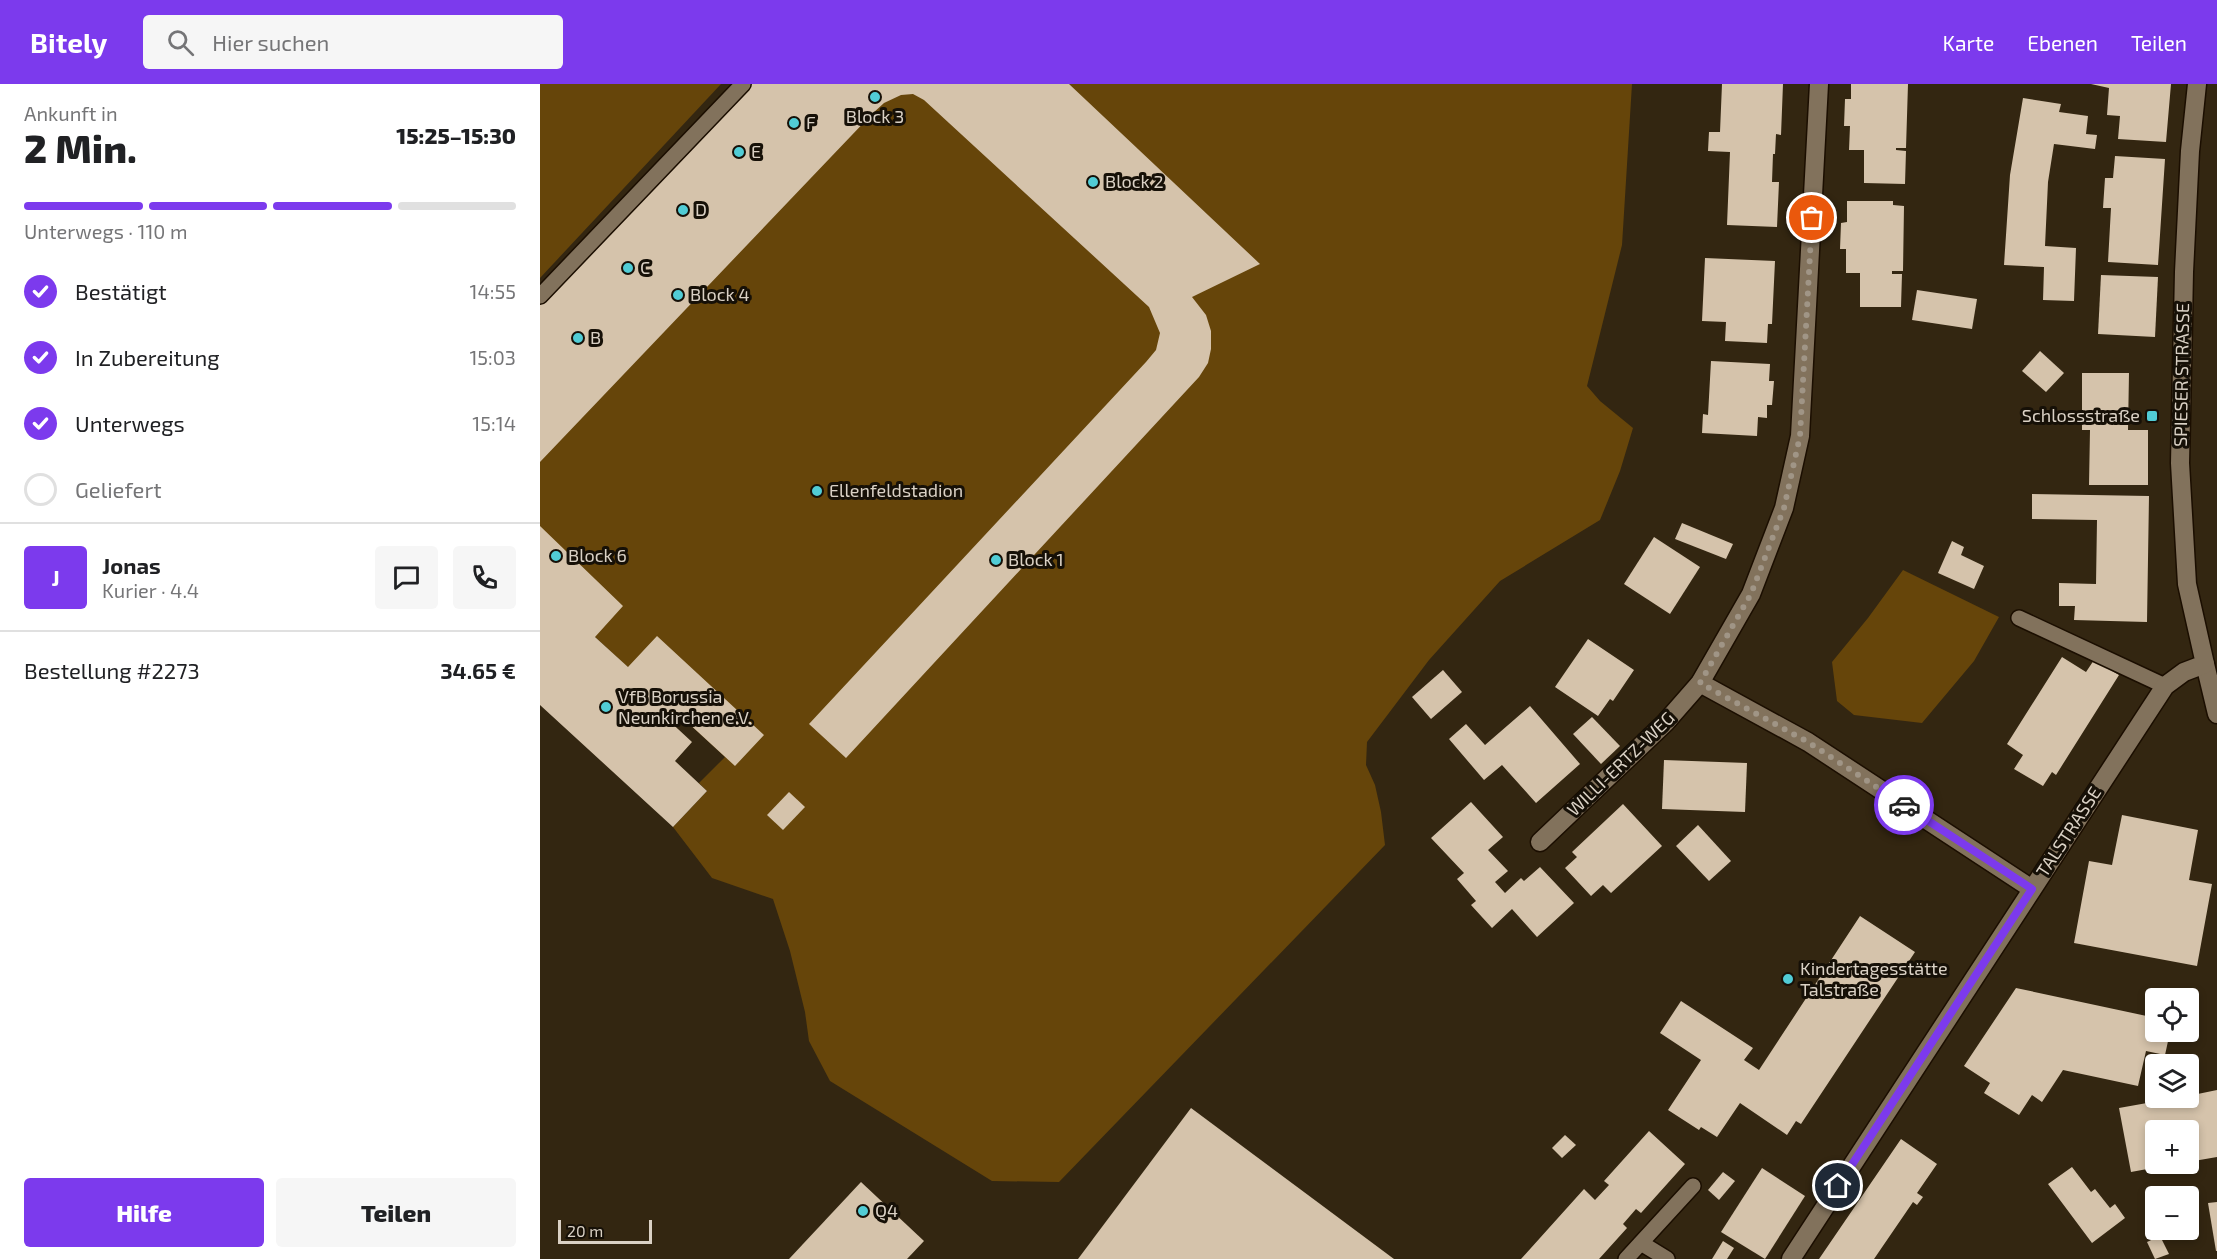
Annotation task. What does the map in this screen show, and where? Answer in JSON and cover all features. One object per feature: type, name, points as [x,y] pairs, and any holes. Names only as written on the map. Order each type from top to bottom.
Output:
[{"type":"street","name":"WILLI-ERTZ-WEG","points":[[1540,842],[1665,723],[1700,683],[1751,594],[1784,508],[1800,436],[1819,84]]},
{"type":"street","name":"SPIESER STRASSE","points":[[2197,84],[2190,151],[2185,262],[2180,463],[2187,584],[2205,664]]},
{"type":"street","points":[[2205,664],[2217,714]]},
{"type":"street","name":"TALSTRASSE","points":[[1791,1259],[2164,686],[2184,672],[2205,664]]},
{"type":"street","points":[[1700,683],[1808,742],[2032,889]]},
{"type":"lane","points":[[540,296],[743,84]]},
{"type":"lane","points":[[2019,618],[2164,686]]},
{"type":"lane","points":[[1626,1259],[1693,1186]]},
{"type":"lane","points":[[1641,1243],[1667,1259]]},
{"type":"shaded area","points":[[540,84],[721,84],[540,278]]},
{"type":"shaded area","points":[[748,84],[1632,84],[1622,245],[1587,386],[1600,401],[1633,428],[1620,471],[1600,520],[1500,581],[1429,660],[1367,742],[1366,765],[1375,785],[1385,845],[1059,1182],[992,1181],[830,1081],[809,1041],[805,1012],[790,951],[773,899],[712,878],[673,827],[707,791],[699,783],[725,757],[540,586],[540,302]]},
{"type":"shaded area","points":[[1903,570],[1999,617],[1974,661],[1922,723],[1854,715],[1837,701],[1832,662]]},
{"type":"building","points":[[748,84],[1069,84],[1260,264],[1192,297],[1206,315],[1211,331],[1208,363],[1199,377],[846,758],[809,724],[1146,362],[1156,350],[1160,333],[1149,307],[924,100],[913,94],[901,95],[884,103],[872,114],[540,462],[540,302]]},
{"type":"building","points":[[1722,84],[1783,84],[1781,135],[1776,134],[1775,154],[1773,154],[1772,182],[1779,182],[1777,227],[1727,225],[1730,152],[1708,151],[1709,132],[1720,132]]},
{"type":"building","points":[[1851,84],[1908,84],[1906,148],[1896,148],[1896,150],[1906,151],[1905,184],[1864,183],[1864,150],[1849,150],[1850,126],[1844,126],[1845,99],[1851,99]]},
{"type":"building","points":[[2091,84],[2171,84],[2166,142],[2118,139],[2120,116],[2107,115],[2109,88]]},
{"type":"building","points":[[2023,98],[2061,104],[2059,112],[2088,116],[2086,134],[2097,135],[2095,149],[2054,144],[2048,182],[2045,246],[2076,248],[2074,301],[2043,300],[2044,267],[2004,265],[2010,175]]},
{"type":"building","points":[[2115,156],[2165,159],[2158,265],[2108,262],[2111,208],[2103,208],[2105,178],[2113,178]]},
{"type":"building","points":[[1847,201],[1893,201],[1893,205],[1904,206],[1903,271],[1892,271],[1892,274],[1902,274],[1901,307],[1860,307],[1860,273],[1846,273],[1846,249],[1840,249],[1841,223],[1847,222]]},
{"type":"building","points":[[1705,258],[1775,261],[1772,324],[1768,324],[1767,343],[1725,341],[1726,322],[1702,321]]},
{"type":"building","points":[[2101,275],[2158,277],[2155,337],[2098,334]]},
{"type":"building","points":[[1917,290],[1977,299],[1972,329],[1912,320]]},
{"type":"building","points":[[2040,351],[2064,373],[2046,392],[2022,371]]},
{"type":"building","points":[[1711,361],[1770,364],[1769,381],[1774,381],[1772,405],[1767,405],[1767,418],[1758,417],[1757,436],[1702,433],[1703,414],[1708,415]]},
{"type":"building","points":[[2082,373],[2129,373],[2128,430],[2148,430],[2148,485],[2089,485],[2090,430],[2082,430]]},
{"type":"building","points":[[2032,494],[2149,496],[2147,622],[2074,620],[2075,606],[2059,606],[2059,583],[2096,584],[2097,520],[2032,519]]},
{"type":"building","points":[[1682,523],[1733,544],[1726,559],[1675,539]]},
{"type":"building","name":"VfB Borussia Neunkirchen e.V.","points":[[540,526],[623,606],[595,637],[628,667],[657,636],[764,735],[735,766],[673,709],[665,717],[692,742],[675,761],[707,791],[673,827],[540,705]]},
{"type":"building","points":[[1654,537],[1700,567],[1670,614],[1624,584]]},
{"type":"building","points":[[1952,541],[1964,547],[1961,555],[1984,566],[1974,589],[1938,573]]},
{"type":"building","points":[[1588,639],[1634,670],[1613,701],[1610,699],[1598,716],[1555,687]]},
{"type":"building","points":[[2062,657],[2086,672],[2094,660],[2119,675],[2056,775],[2052,772],[2043,786],[2014,769],[2023,755],[2007,744]]},
{"type":"building","points":[[1443,670],[1462,692],[1431,719],[1412,697]]},
{"type":"building","points":[[1530,706],[1580,764],[1536,803],[1502,765],[1484,780],[1449,739],[1466,724],[1485,745]]},
{"type":"building","points":[[1592,717],[1620,746],[1601,764],[1573,734]]},
{"type":"building","points":[[1664,760],[1747,763],[1745,812],[1662,809]]},
{"type":"building","points":[[789,792],[805,807],[783,830],[767,815]]},
{"type":"building","points":[[1471,802],[1503,837],[1488,850],[1508,871],[1495,882],[1505,893],[1521,878],[1524,881],[1540,867],[1574,903],[1537,937],[1512,909],[1492,928],[1471,905],[1476,901],[1457,879],[1464,873],[1431,838]]},
{"type":"building","points":[[1623,804],[1662,846],[1611,893],[1603,885],[1591,896],[1565,868],[1577,857],[1572,852]]},
{"type":"building","points":[[2122,815],[2198,830],[2189,880],[2212,884],[2197,966],[2074,943],[2089,861],[2112,865]]},
{"type":"building","points":[[1698,825],[1731,861],[1709,881],[1676,846]]},
{"type":"building","points":[[1860,916],[1915,952],[1801,1124],[1796,1121],[1787,1135],[1740,1103],[1717,1137],[1701,1127],[1699,1130],[1668,1110],[1701,1060],[1660,1033],[1681,1001],[1753,1048],[1744,1060],[1759,1070]]},
{"type":"building","points":[[2016,988],[2145,1016],[2145,1042],[2168,1042],[2165,1054],[2146,1051],[2138,1086],[2063,1070],[2042,1102],[2032,1095],[2019,1115],[1984,1093],[1990,1083],[1964,1066]]},
{"type":"building","points":[[2217,1090],[2217,1157],[2199,1160],[2199,1120],[2145,1120],[2145,1169],[2131,1172],[2119,1108],[2145,1103],[2145,1108],[2199,1108],[2199,1094]]},
{"type":"building","points":[[1191,1108],[1394,1259],[1078,1259]]},
{"type":"building","points":[[1649,1131],[1685,1164],[1641,1213],[1636,1209],[1623,1224],[1627,1228],[1599,1259],[1521,1259],[1584,1189],[1595,1200],[1609,1185],[1604,1181]]},
{"type":"building","points":[[1565,1135],[1576,1145],[1562,1158],[1552,1148]]},
{"type":"building","points":[[1901,1139],[1937,1164],[1917,1193],[1923,1197],[1917,1205],[1913,1202],[1874,1259],[1819,1259]]},
{"type":"building","points":[[2072,1167],[2091,1192],[2095,1189],[2110,1208],[2115,1204],[2125,1218],[2092,1243],[2048,1184]]},
{"type":"building","points":[[1762,1168],[1805,1196],[1765,1259],[1721,1232]]},
{"type":"building","points":[[1723,1172],[1735,1181],[1719,1200],[1708,1190]]},
{"type":"building","name":"Q4","points":[[861,1182],[924,1241],[907,1259],[789,1259]]},
{"type":"building","points":[[2217,1202],[2217,1251],[2216,1251],[2208,1203]]},
{"type":"building","points":[[2162,1240],[2169,1254],[2155,1259],[2147,1242]]},
{"type":"building","points":[[1723,1241],[1734,1248],[1727,1259],[1712,1259]]},
{"type":"way so far","points":[[1812,218],[1800,436],[1784,508],[1751,594],[1700,683],[1808,742],[1904,805]]},
{"type":"place","name":"Block 3","points":[[875,97]]},
{"type":"place","name":"F","points":[[794,123]]},
{"type":"place","name":"E","points":[[739,152]]},
{"type":"place","name":"Block 2","points":[[1093,182]]},
{"type":"place","name":"D","points":[[683,210]]},
{"type":"place","name":"C","points":[[628,268]]},
{"type":"place","name":"Block 4","points":[[678,295]]},
{"type":"place","name":"B","points":[[578,338]]},
{"type":"place","name":"Schlossstraße","points":[[2152,416]]},
{"type":"place","name":"Ellenfeldstadion","points":[[817,491]]},
{"type":"place","name":"Block 6","points":[[556,556]]},
{"type":"place","name":"Block 1","points":[[996,560]]},
{"type":"place","name":"VfB Borussia Neunkirchen e.V.","points":[[606,707]]},
{"type":"place","name":"Kindertagesstätte Talstraße","points":[[1788,979]]},
{"type":"place","name":"Q4","points":[[863,1211]]},
{"type":"route","points":[[1838,1186],[2032,889],[1904,805]]}]
